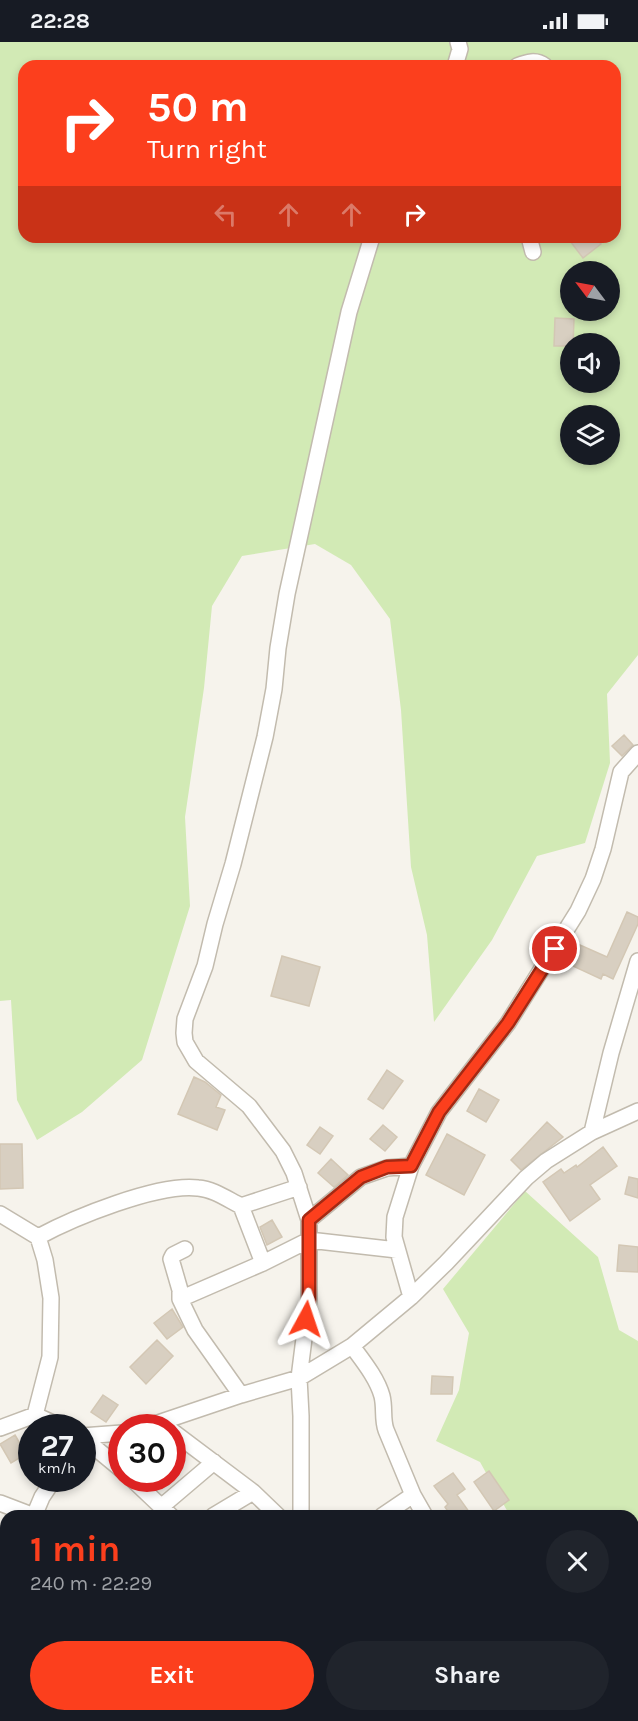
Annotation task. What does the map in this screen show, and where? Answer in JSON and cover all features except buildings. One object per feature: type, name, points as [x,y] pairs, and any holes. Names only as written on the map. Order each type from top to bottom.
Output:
[{"type":"street","points":[[457,60],[460,49],[458,42]]},
{"type":"street","points":[[301,1510],[299,1378],[309,1299],[309,1220],[299,1187],[283,1151],[273,1136],[249,1106],[196,1061],[185,1042],[184,1033],[185,1019],[205,966],[265,737],[287,594],[350,312],[370,243]]},
{"type":"street","points":[[411,1297],[394,1237],[395,1217],[411,1166],[439,1112],[508,1023],[578,911],[593,879],[603,849],[621,772],[638,753]]},
{"type":"street","points":[[592,1132],[611,1053],[631,1015],[638,961]]},
{"type":"street","points":[[186,1419],[241,1395],[299,1378],[352,1346],[411,1297],[462,1247],[526,1178],[546,1161],[592,1132],[638,1111]]},
{"type":"street","points":[[309,1220],[361,1177],[387,1167],[411,1166]]},
{"type":"street","points":[[241,1206],[299,1187]]},
{"type":"street","points":[[38,1237],[64,1223],[146,1195],[175,1189],[198,1188],[217,1194],[241,1206],[263,1263]]},
{"type":"street","points":[[0,1214],[38,1237],[45,1260],[51,1298],[52,1329],[50,1357],[35,1414]]},
{"type":"street","points":[[180,1299],[309,1240],[397,1250]]},
{"type":"street","points":[[185,1249],[173,1255],[171,1259],[180,1290],[180,1299],[195,1330],[241,1395]]},
{"type":"street","points":[[352,1346],[379,1388],[383,1402],[383,1421],[413,1495],[422,1510]]},
{"type":"street","points":[[0,1428],[18,1421]]},
{"type":"street","points":[[186,1441],[253,1492],[272,1510]]},
{"type":"street","points":[[96,1448],[108,1458]]},
{"type":"street","points":[[168,1510],[214,1462]]},
{"type":"street","points":[[37,1510],[45,1492]]},
{"type":"street","points":[[145,1492],[164,1510]]},
{"type":"street","points":[[223,1510],[253,1492]]},
{"type":"street","points":[[391,1510],[413,1495]]},
{"type":"street","points":[[0,1503],[19,1510]]},
{"type":"green space","points":[[0,42],[638,42],[638,655],[607,694],[610,763],[585,843],[537,856],[492,940],[434,1022],[427,935],[411,867],[401,710],[390,619],[351,565],[315,544],[242,556],[212,606],[204,688],[185,817],[190,906],[142,1060],[82,1112],[37,1140],[17,1100],[11,1000],[0,1001]]},
{"type":"green space","points":[[525,1191],[598,1257],[619,1330],[638,1341],[638,1510],[507,1510],[480,1462],[436,1441],[459,1390],[469,1333],[443,1289]]},
{"type":"route","points":[[306,1319],[309,1299],[309,1220],[361,1177],[387,1167],[411,1166],[439,1112],[508,1023],[555,949]]}]
